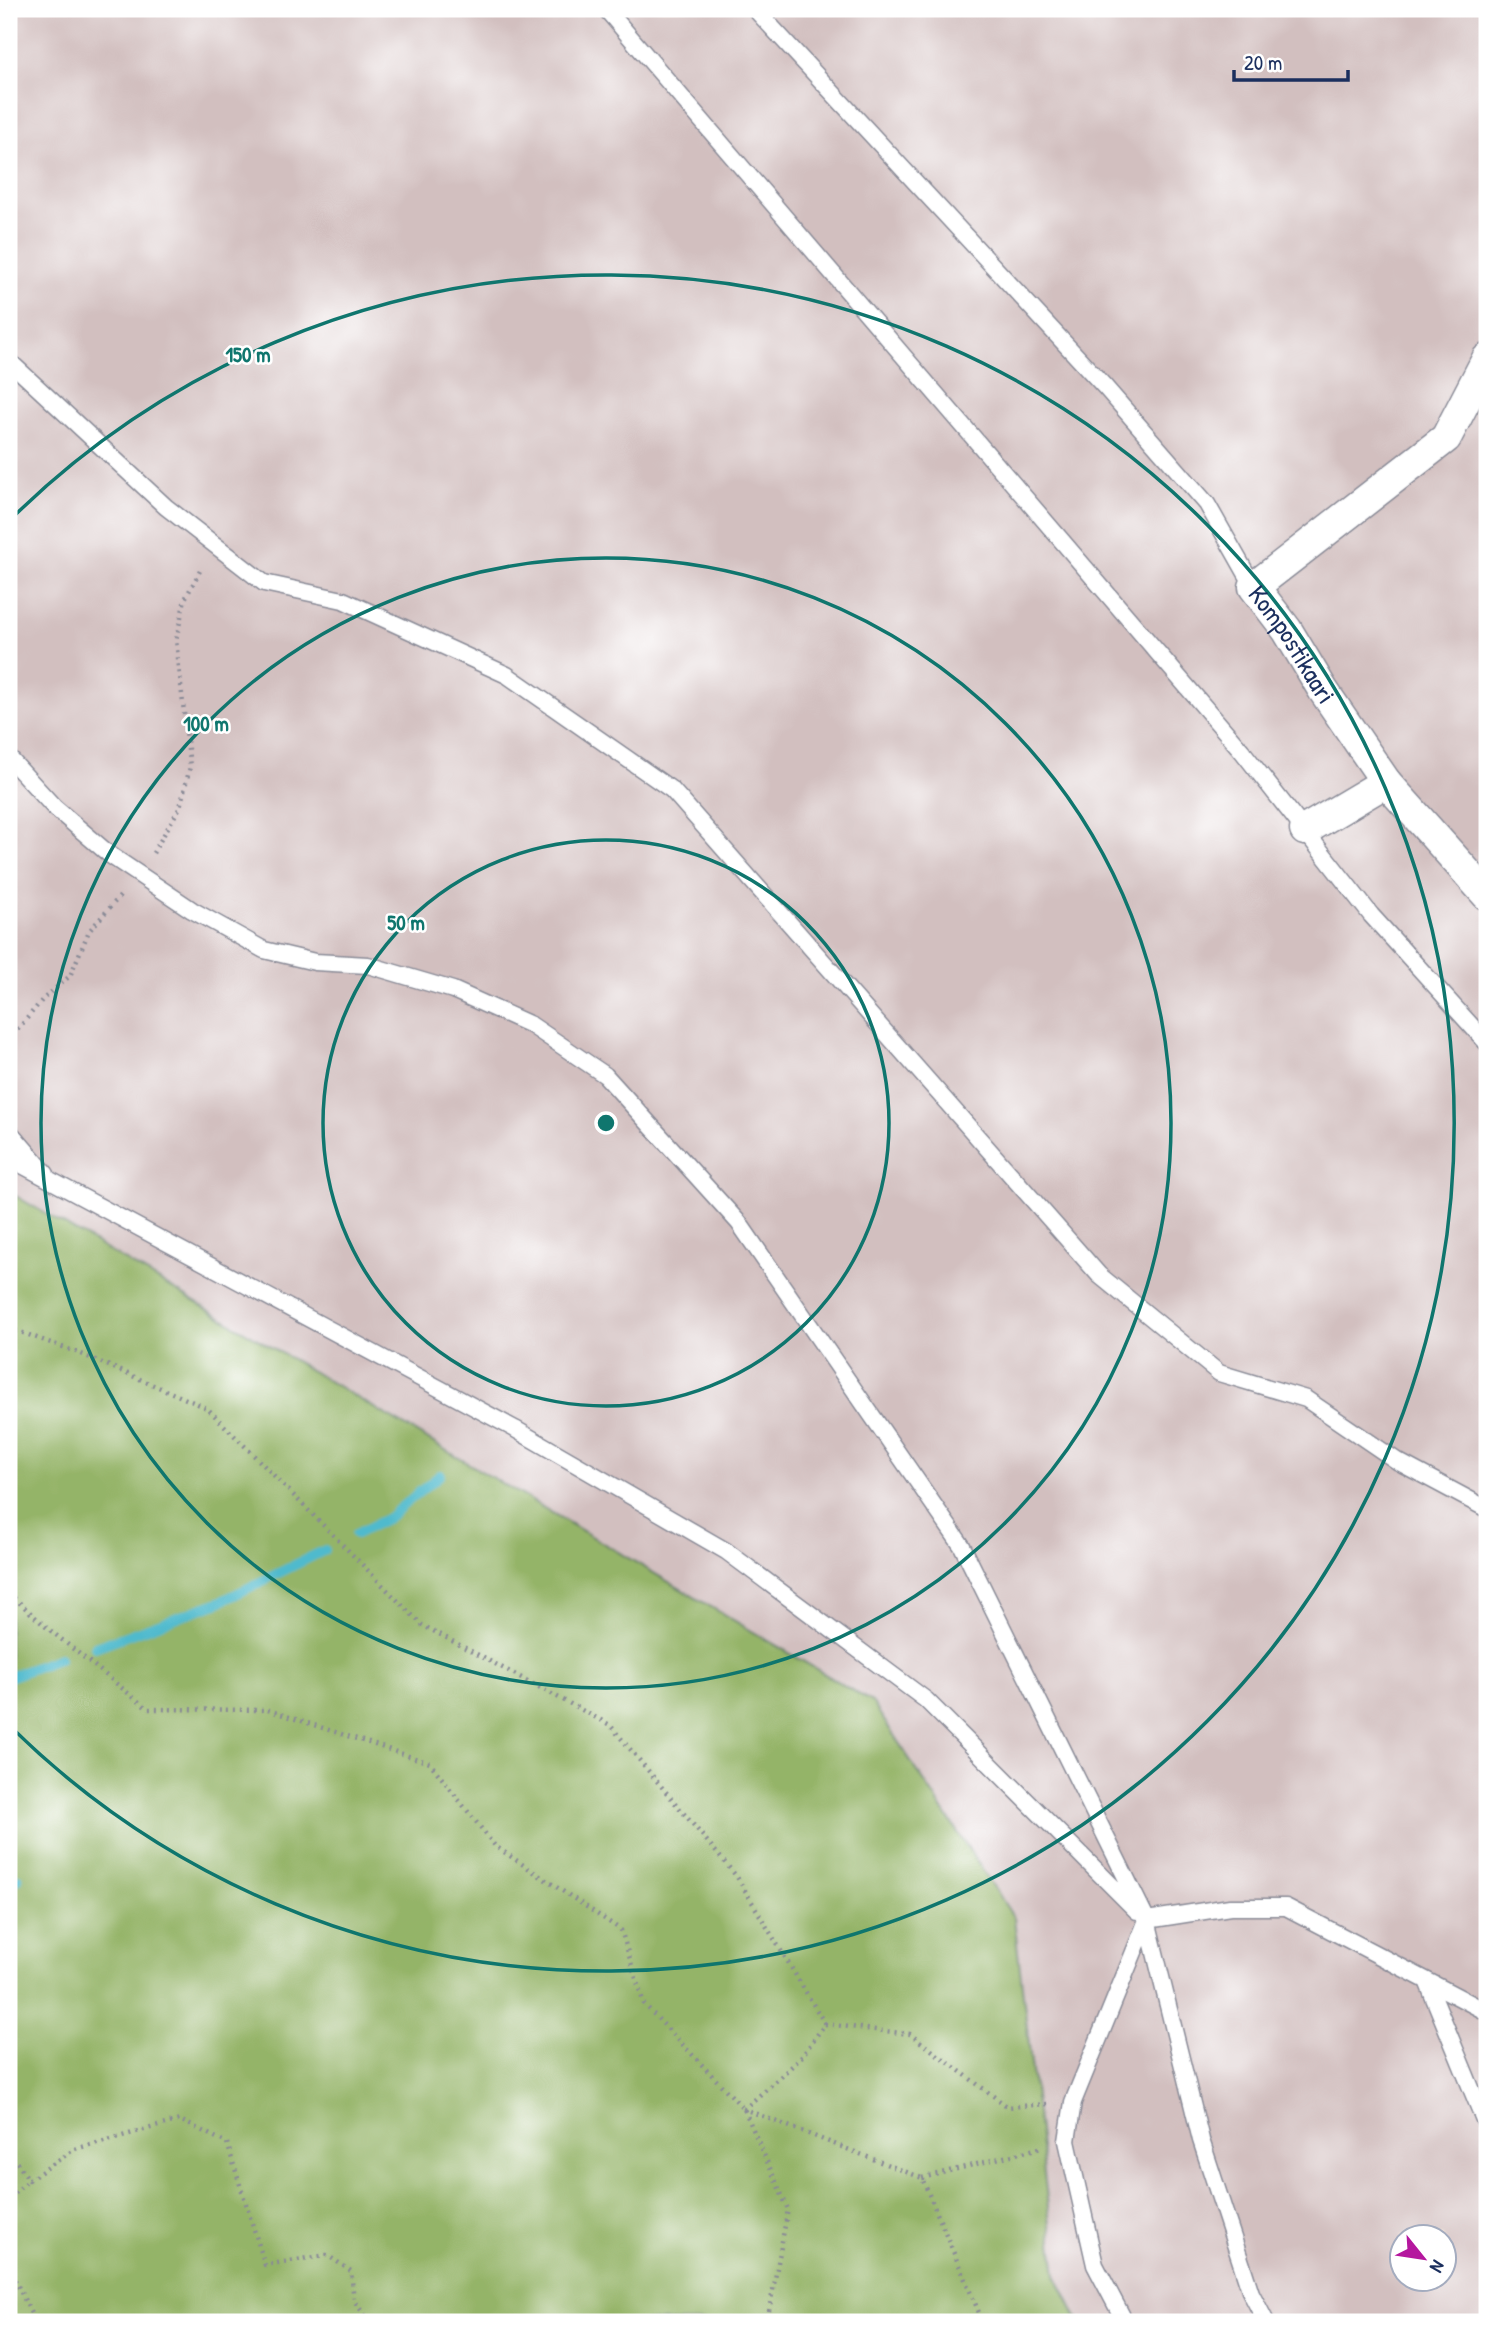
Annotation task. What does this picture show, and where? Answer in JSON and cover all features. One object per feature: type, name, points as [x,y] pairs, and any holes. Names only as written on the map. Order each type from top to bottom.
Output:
[{"type":"street","name":"Kompostikaari","points":[[1487,359],[1446,438],[1254,587],[1287,630],[1323,690],[1386,782],[1487,895]]},
{"type":"street","points":[[1305,830],[1386,782]]},
{"type":"lane","points":[[606,9],[1242,751],[1371,915],[1487,1043]]},
{"type":"lane","points":[[755,9],[1105,387],[1207,504],[1254,587]]},
{"type":"lane","points":[[9,361],[166,507],[264,583],[343,600],[507,675],[672,790],[1099,1275],[1219,1373],[1306,1399],[1397,1461],[1487,1509]]},
{"type":"lane","points":[[9,758],[54,807],[110,855],[192,910],[264,950],[315,962],[368,965],[453,990],[531,1025],[605,1075],[739,1223],[962,1546],[1147,1920],[1201,2140],[1251,2293],[1266,2322]]},
{"type":"lane","points":[[9,1131],[52,1181]]},
{"type":"lane","points":[[9,1158],[515,1429],[726,1551],[926,1700],[1147,1920]]},
{"type":"lane","points":[[1147,1920],[1230,1907],[1286,1907],[1487,2012]]},
{"type":"lane","points":[[1125,2322],[1095,2265],[1067,2141],[1073,2102],[1147,1920]]},
{"type":"lane","points":[[1427,1981],[1487,2127]]},
{"type":"path","points":[[9,1040],[43,999],[70,976],[89,931],[111,909],[138,874],[180,807],[190,767],[176,640],[185,599],[214,545]]},
{"type":"path","points":[[9,1328],[79,1353],[207,1408],[422,1625],[610,1725],[737,1877],[825,2024]]},
{"type":"path","points":[[9,1593],[46,1627],[148,1709],[268,1710],[430,1763],[495,1846],[621,1930],[644,2004],[744,2109],[788,2209],[767,2322]]},
{"type":"path","points":[[825,2024],[910,2034],[1007,2106],[1073,2102]]},
{"type":"path","points":[[744,2109],[800,2059],[825,2024]]},
{"type":"path","points":[[744,2109],[922,2178],[1067,2141]]},
{"type":"path","points":[[9,2199],[29,2180],[75,2149],[180,2120],[227,2143],[265,2265],[327,2255],[351,2271],[354,2301],[370,2322]]},
{"type":"path","points":[[9,2151],[29,2180]]},
{"type":"path","points":[[922,2178],[983,2322]]},
{"type":"path","points":[[9,2267],[35,2322]]},
{"type":"shaded area","points":[[9,9],[1487,9],[1487,2322],[1079,2322],[1056,2275],[1014,1918],[872,1702],[9,1192]]},
{"type":"green space","points":[[9,1192],[872,1702],[1014,1918],[1056,2275],[1079,2322],[9,2322]]},
{"type":"waterway","points":[[356,1534],[388,1518],[440,1475]]},
{"type":"waterway","points":[[95,1647],[222,1601],[325,1550]]},
{"type":"waterway","points":[[9,1677],[60,1658]]},
{"type":"waterway","points":[[9,1882],[18,1879]]}]
